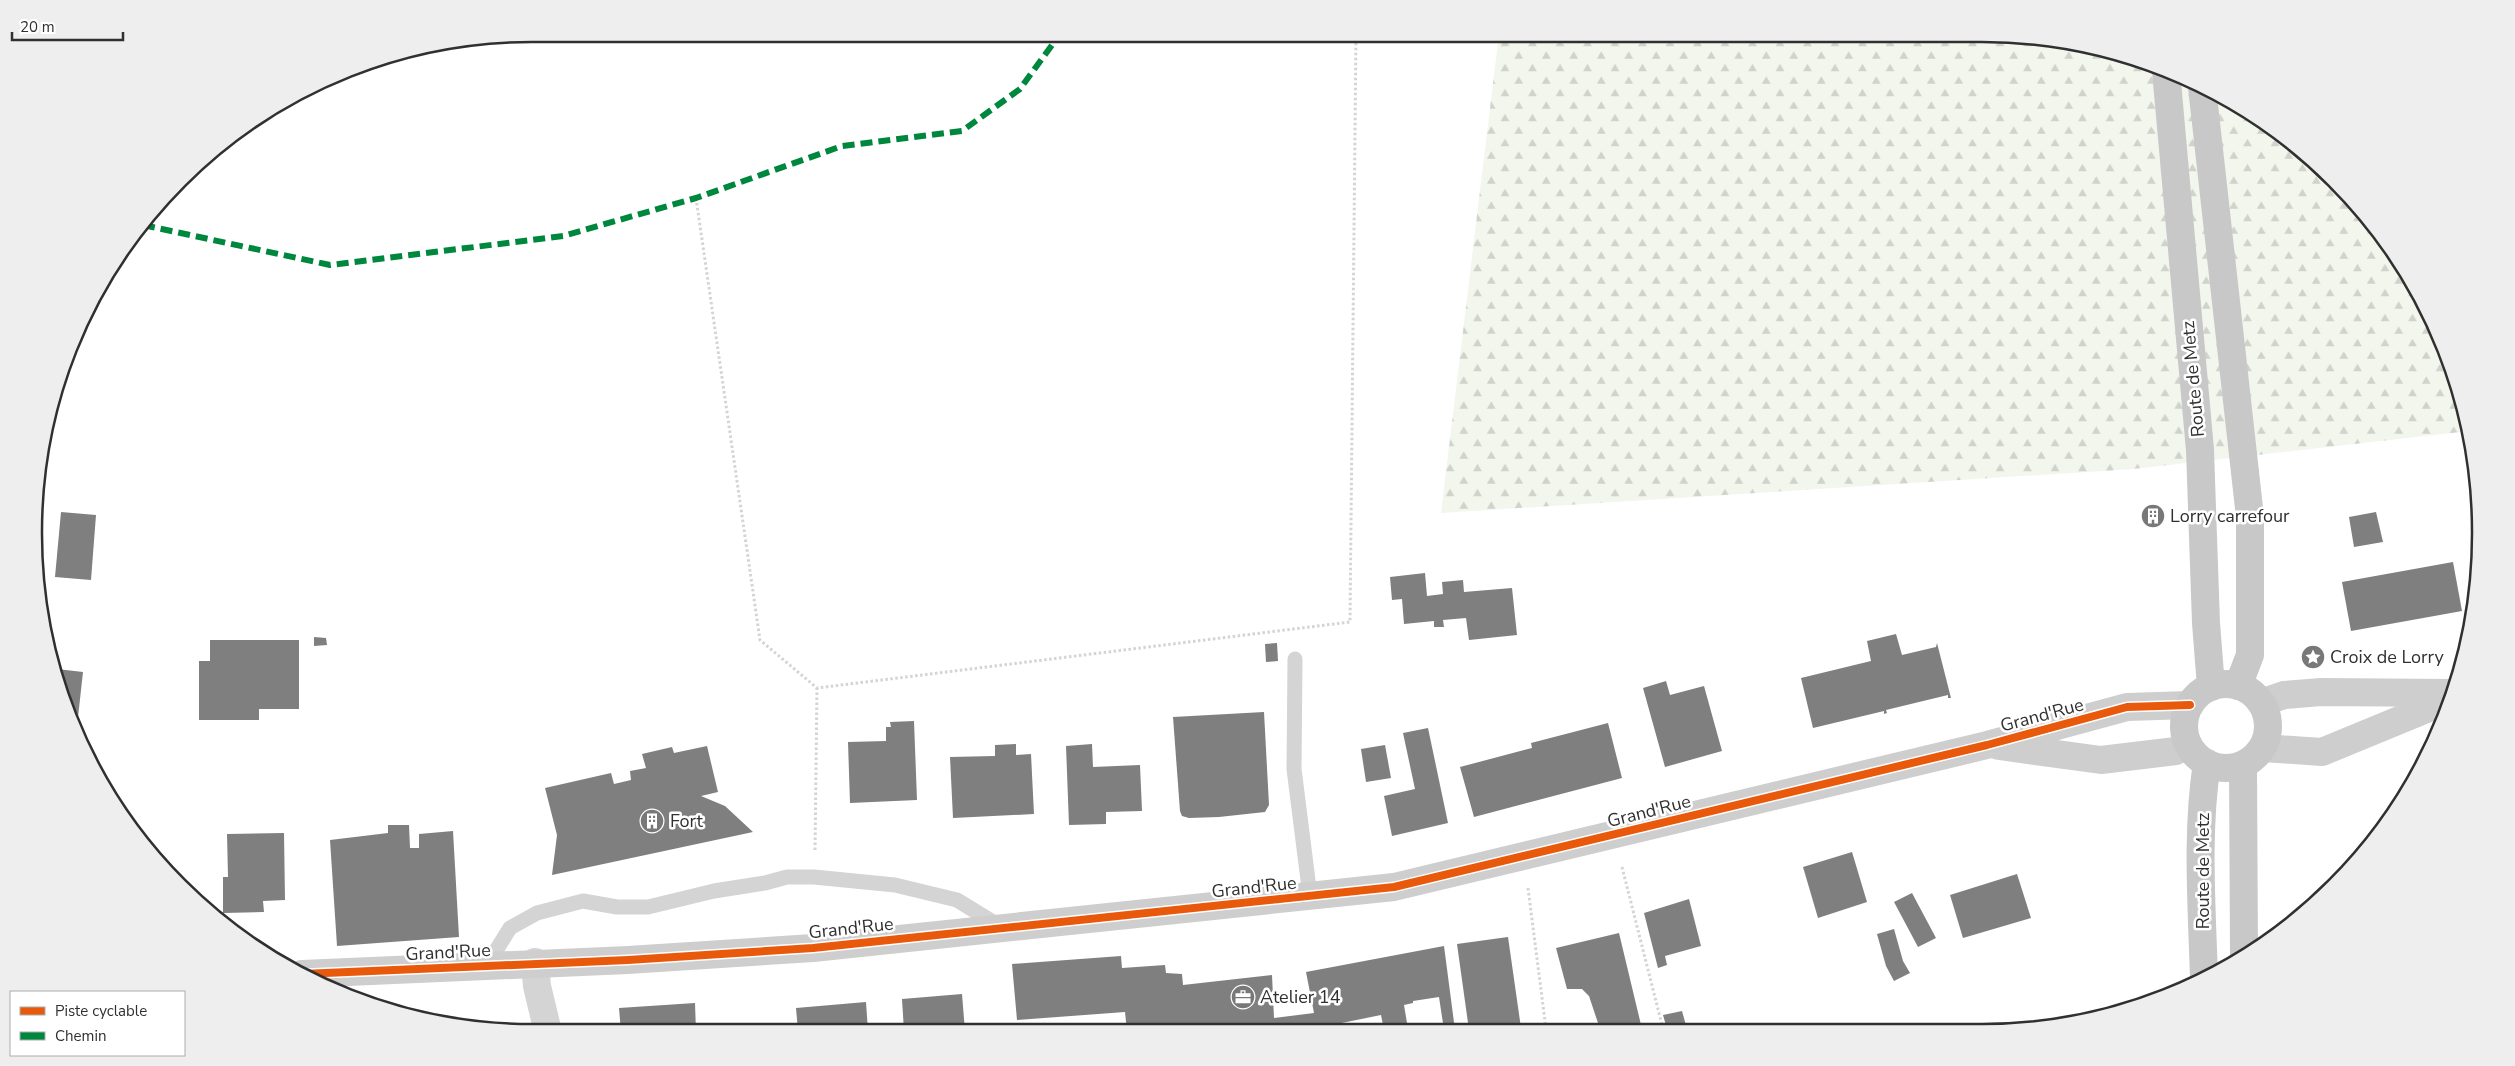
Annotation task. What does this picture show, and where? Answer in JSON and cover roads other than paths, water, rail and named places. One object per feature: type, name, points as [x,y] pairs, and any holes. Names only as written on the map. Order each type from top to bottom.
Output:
[{"type":"main road","name":"Route de Metz","points":[[2167,79],[2200,450],[2210,687]]},
{"type":"main road","points":[[2203,95],[2250,517],[2250,655],[2238,686]]},
{"type":"main road","points":[[2224,684],[2238,686],[2251,692],[2261,702],[2267,717],[2268,732],[2263,748],[2254,758],[2242,765],[2224,768],[2207,763],[2196,755],[2188,744],[2184,731],[2185,718],[2190,705],[2198,694],[2210,687],[2224,684]]},
{"type":"main road","name":"Route de Metz","points":[[2204,970],[2202,831],[2203,786],[2207,763]]},
{"type":"main road","points":[[2242,765],[2244,948]]},
{"type":"street","points":[[2261,702],[2284,694],[2321,692],[2446,692]]},
{"type":"street","points":[[2263,748],[2322,752],[2442,703]]},
{"type":"street","name":"Grand'Rue","points":[[316,973],[487,964],[628,960],[813,948],[1394,888],[1987,745],[2127,707],[2190,705]]},
{"type":"street","name":"Grand'Rue","points":[[1987,745],[2114,760],[2176,751],[2188,744]]},
{"type":"street","points":[[535,962],[537,986],[546,1024]]},
{"type":"lane","points":[[1295,659],[1294,769],[1310,896]]},
{"type":"lane","points":[[487,964],[510,928],[537,913],[583,901],[617,907],[648,906],[714,890],[765,883],[787,877],[814,877],[895,885],[957,900],[1002,928]]},
{"type":"place","name":"Lorry carrefour","points":[[2153,516]]},
{"type":"place","name":"Croix de Lorry","points":[[2313,657]]},
{"type":"place","name":"Fort","points":[[652,821]]},
{"type":"place","name":"Atelier 14","points":[[1243,997]]}]
